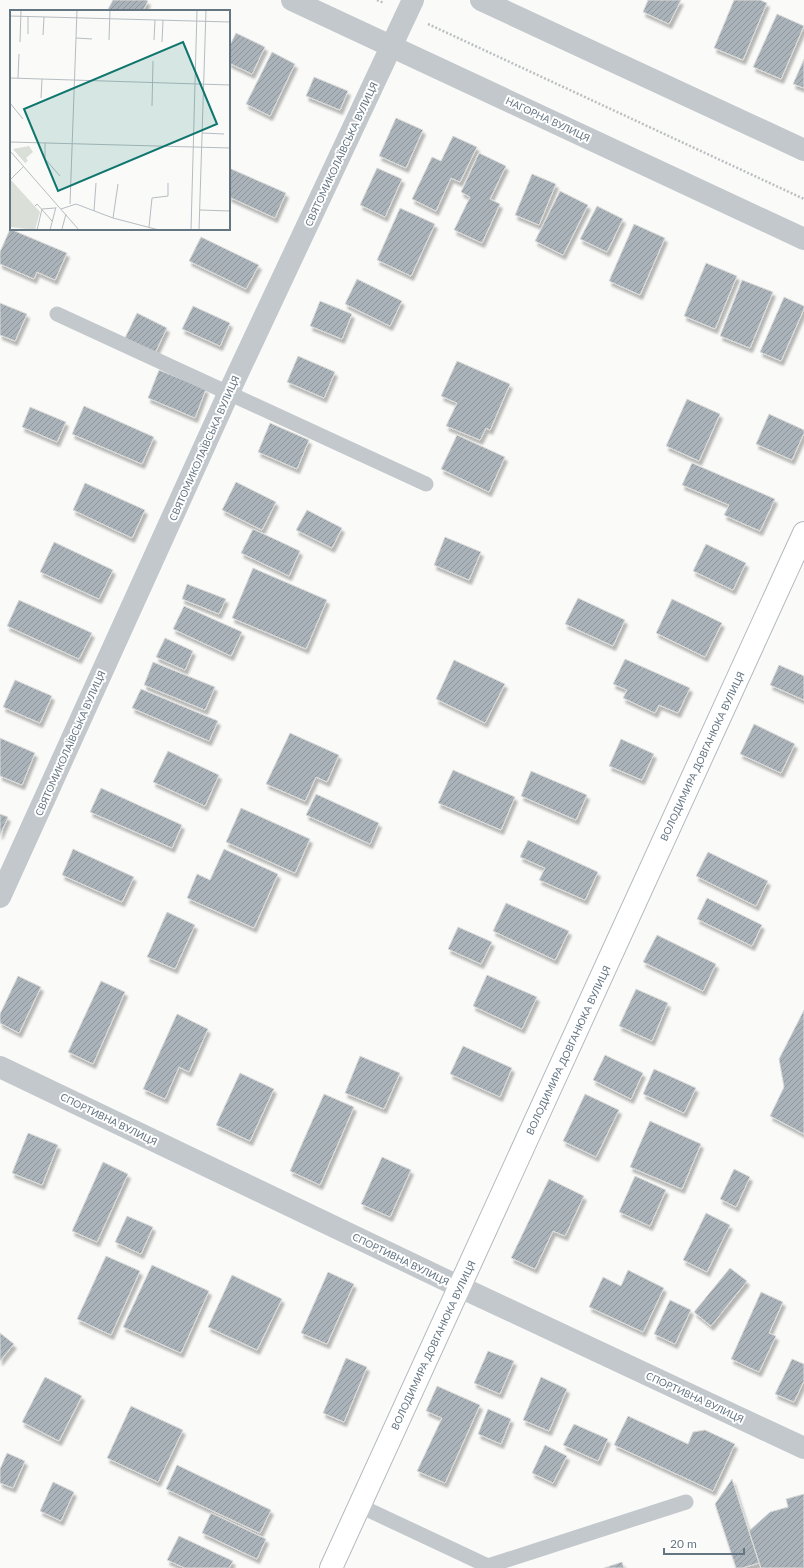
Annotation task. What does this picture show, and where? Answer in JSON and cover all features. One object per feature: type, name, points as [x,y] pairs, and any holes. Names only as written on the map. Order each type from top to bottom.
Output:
[{"type":"main road","name":"ВОЛОДИМИРА ДОВГАНЮКА ВУЛИЦЯ","points":[[331,1568],[804,533]]},
{"type":"street","name":"НАГОРНА ВУЛИЦЯ","points":[[292,0],[804,239]]},
{"type":"street","points":[[481,0],[804,150]]},
{"type":"street","name":"СВЯТОМИКОЛАЇВСЬКА ВУЛИЦЯ","points":[[0,897],[229,392],[409,7]]},
{"type":"street","name":"СПОРТИВНА ВУЛИЦЯ","points":[[0,1067],[460,1287],[804,1448]]},
{"type":"lane","points":[[57,314],[426,484]]},
{"type":"lane","points":[[360,1506],[484,1567],[686,1502]]},
{"type":"path","points":[[377,0],[409,7],[804,199]]},
{"type":"building","points":[[113,0],[148,1],[144,10],[108,10]]},
{"type":"building","points":[[648,0],[681,0],[669,24],[643,12]]},
{"type":"building","points":[[734,0],[760,0],[767,3],[743,60],[714,48]]},
{"type":"building","points":[[777,14],[804,26],[781,79],[753,67]]},
{"type":"building","points":[[236,33],[265,47],[252,74],[230,63],[230,45]]},
{"type":"building","points":[[272,52],[295,64],[270,116],[246,104]]},
{"type":"building","points":[[804,59],[804,88],[793,84]]},
{"type":"building","points":[[314,77],[348,91],[340,110],[306,96]]},
{"type":"building","points":[[396,118],[423,130],[406,168],[379,156]]},
{"type":"building","points":[[453,136],[477,147],[460,182],[451,178],[436,211],[412,199],[432,157],[441,161]]},
{"type":"building","points":[[479,153],[506,166],[490,199],[500,204],[482,243],[454,230],[470,197],[461,192]]},
{"type":"building","points":[[230,168],[286,193],[275,218],[230,197]]},
{"type":"building","points":[[377,168],[402,179],[385,217],[360,205]]},
{"type":"building","points":[[532,174],[556,184],[539,225],[515,215]]},
{"type":"building","points":[[560,191],[588,205],[563,255],[535,241]]},
{"type":"building","points":[[597,206],[623,219],[607,252],[580,239]]},
{"type":"building","points":[[400,208],[435,224],[411,276],[377,260]]},
{"type":"building","points":[[634,224],[665,238],[640,295],[609,281]]},
{"type":"building","points":[[10,229],[67,253],[55,280],[37,272],[34,279],[0,264],[0,252]]},
{"type":"building","points":[[201,237],[259,265],[246,289],[189,261]]},
{"type":"building","points":[[706,263],[737,276],[715,329],[684,316]]},
{"type":"building","points":[[357,279],[402,301],[390,326],[345,304]]},
{"type":"building","points":[[742,280],[773,292],[750,348],[720,336]]},
{"type":"building","points":[[784,297],[804,306],[804,309],[781,361],[760,352]]},
{"type":"building","points":[[320,301],[352,314],[342,339],[310,326]]},
{"type":"building","points":[[0,303],[27,314],[15,341],[0,335]]},
{"type":"building","points":[[193,306],[230,323],[220,346],[182,329]]},
{"type":"building","points":[[137,313],[167,328],[155,353],[125,338]]},
{"type":"building","points":[[298,356],[335,372],[324,398],[287,382]]},
{"type":"building","points":[[457,361],[510,384],[490,430],[486,428],[480,440],[446,426],[457,403],[441,396]]},
{"type":"building","points":[[159,370],[206,389],[195,418],[148,398]]},
{"type":"building","points":[[687,399],[720,414],[699,461],[666,446]]},
{"type":"building","points":[[84,406],[154,437],[142,464],[72,434]]},
{"type":"building","points":[[30,407],[66,422],[57,442],[22,427]]},
{"type":"building","points":[[769,414],[804,430],[792,460],[756,444]]},
{"type":"building","points":[[270,423],[309,440],[297,469],[258,452]]},
{"type":"building","points":[[457,435],[505,457],[489,492],[441,469]]},
{"type":"building","points":[[692,463],[775,499],[760,531],[724,515],[729,505],[682,485]]},
{"type":"building","points":[[236,482],[276,502],[262,530],[222,510]]},
{"type":"building","points":[[85,483],[145,510],[132,538],[73,510]]},
{"type":"building","points":[[307,510],[342,528],[332,548],[296,530]]},
{"type":"building","points":[[253,529],[300,551],[289,576],[241,553]]},
{"type":"building","points":[[445,537],[481,552],[469,580],[434,565]]},
{"type":"building","points":[[54,542],[113,570],[99,599],[40,572]]},
{"type":"building","points":[[706,544],[746,563],[733,590],[693,571]]},
{"type":"building","points":[[253,568],[327,600],[306,649],[232,618]]},
{"type":"building","points":[[187,584],[226,599],[219,614],[182,599]]},
{"type":"building","points":[[578,598],[625,620],[613,646],[565,624]]},
{"type":"building","points":[[672,599],[722,623],[705,657],[656,633]]},
{"type":"building","points":[[19,600],[92,633],[79,659],[7,626]]},
{"type":"building","points":[[184,606],[242,632],[231,656],[173,629]]},
{"type":"building","points":[[165,638],[193,651],[185,670],[156,657]]},
{"type":"building","points":[[625,659],[690,688],[678,713],[659,705],[655,713],[623,698],[627,690],[613,684]]},
{"type":"building","points":[[454,660],[505,684],[485,723],[436,699]]},
{"type":"building","points":[[153,662],[215,687],[205,710],[144,685]]},
{"type":"building","points":[[779,665],[804,676],[804,700],[770,685]]},
{"type":"building","points":[[15,680],[52,696],[40,723],[3,707]]},
{"type":"building","points":[[141,689],[218,721],[209,741],[132,708]]},
{"type":"building","points":[[754,724],[795,744],[781,773],[740,754]]},
{"type":"building","points":[[290,733],[339,755],[327,782],[316,777],[305,801],[266,784]]},
{"type":"building","points":[[0,738],[35,753],[22,785],[0,776]]},
{"type":"building","points":[[621,739],[654,754],[642,780],[609,766]]},
{"type":"building","points":[[168,751],[219,775],[205,806],[153,782]]},
{"type":"building","points":[[453,770],[515,797],[501,830],[438,803]]},
{"type":"building","points":[[531,771],[587,795],[576,820],[521,796]]},
{"type":"building","points":[[101,788],[182,825],[172,848],[90,812]]},
{"type":"building","points":[[316,794],[379,823],[370,844],[306,815]]},
{"type":"building","points":[[241,808],[310,839],[295,873],[226,842]]},
{"type":"building","points":[[0,814],[8,817],[0,835]]},
{"type":"building","points":[[528,840],[598,872],[585,900],[539,880],[545,868],[520,857]]},
{"type":"building","points":[[73,849],[134,877],[122,902],[62,875]]},
{"type":"building","points":[[224,849],[278,874],[254,928],[187,898],[197,874],[210,880]]},
{"type":"building","points":[[708,852],[768,881],[756,906],[696,876]]},
{"type":"building","points":[[707,898],[762,925],[752,946],[697,919]]},
{"type":"building","points":[[506,903],[569,931],[555,960],[493,931]]},
{"type":"building","points":[[167,912],[195,925],[175,969],[147,957]]},
{"type":"building","points":[[458,927],[492,942],[481,964],[448,949]]},
{"type":"building","points":[[657,935],[716,964],[703,991],[643,962]]},
{"type":"building","points":[[487,975],[537,997],[522,1029],[473,1006]]},
{"type":"building","points":[[18,976],[41,987],[19,1033],[0,1023],[0,1014]]},
{"type":"building","points":[[101,981],[125,992],[93,1064],[68,1052]]},
{"type":"building","points":[[636,989],[668,1003],[652,1041],[619,1026]]},
{"type":"building","points":[[804,1010],[804,1134],[770,1116],[784,1087],[779,1059]]},
{"type":"building","points":[[177,1014],[208,1029],[189,1072],[179,1067],[165,1099],[143,1089]]},
{"type":"building","points":[[463,1046],[512,1068],[500,1097],[450,1074]]},
{"type":"building","points":[[605,1055],[643,1073],[631,1099],[593,1080]]},
{"type":"building","points":[[360,1056],[400,1073],[384,1109],[345,1093]]},
{"type":"building","points":[[654,1069],[696,1088],[684,1113],[643,1094]]},
{"type":"building","points":[[240,1073],[274,1089],[250,1141],[216,1125]]},
{"type":"building","points":[[324,1094],[354,1107],[320,1185],[290,1171]]},
{"type":"building","points":[[585,1094],[619,1110],[596,1157],[563,1141]]},
{"type":"building","points":[[650,1121],[701,1144],[682,1189],[630,1167]]},
{"type":"building","points":[[28,1133],[58,1145],[42,1185],[12,1173]]},
{"type":"building","points":[[382,1157],[411,1170],[390,1217],[361,1204]]},
{"type":"building","points":[[103,1162],[128,1174],[97,1242],[72,1231]]},
{"type":"building","points":[[734,1169],[750,1177],[736,1207],[720,1199]]},
{"type":"building","points":[[635,1176],[666,1190],[650,1226],[619,1212]]},
{"type":"building","points":[[549,1179],[584,1196],[565,1236],[553,1231],[535,1269],[511,1258]]},
{"type":"building","points":[[706,1213],[730,1225],[707,1272],[683,1260]]},
{"type":"building","points":[[127,1216],[153,1227],[141,1254],[115,1242]]},
{"type":"building","points":[[106,1256],[140,1271],[111,1335],[77,1319]]},
{"type":"building","points":[[152,1265],[209,1291],[181,1353],[123,1327]]},
{"type":"building","points":[[730,1268],[747,1281],[711,1326],[694,1312]]},
{"type":"building","points":[[628,1270],[664,1288],[643,1332],[589,1307],[603,1277],[621,1286]]},
{"type":"building","points":[[328,1272],[354,1284],[327,1344],[301,1333]]},
{"type":"building","points":[[232,1275],[282,1299],[257,1350],[208,1327]]},
{"type":"building","points":[[761,1292],[783,1302],[769,1333],[776,1336],[759,1372],[731,1359]]},
{"type":"building","points":[[670,1300],[691,1310],[675,1344],[654,1334]]},
{"type":"building","points":[[0,1333],[14,1344],[0,1361]]},
{"type":"building","points":[[488,1351],[514,1361],[500,1394],[474,1383]]},
{"type":"building","points":[[346,1358],[367,1367],[344,1422],[323,1413]]},
{"type":"building","points":[[792,1359],[804,1364],[804,1381],[794,1402],[775,1394]]},
{"type":"building","points":[[45,1377],[82,1396],[59,1441],[22,1422]]},
{"type":"building","points":[[541,1377],[567,1389],[549,1431],[523,1420]]},
{"type":"building","points":[[437,1386],[480,1405],[445,1483],[417,1471],[442,1418],[426,1411]]},
{"type":"building","points":[[131,1406],[183,1430],[158,1482],[107,1458]]},
{"type":"building","points":[[488,1409],[511,1419],[501,1444],[478,1434]]},
{"type":"building","points":[[628,1416],[688,1444],[693,1432],[705,1430],[735,1444],[713,1491],[614,1445]]},
{"type":"building","points":[[574,1424],[608,1439],[598,1461],[563,1445]]},
{"type":"building","points":[[545,1445],[567,1456],[553,1483],[532,1473]]},
{"type":"building","points":[[7,1453],[25,1461],[13,1488],[0,1483],[0,1469]]},
{"type":"building","points":[[177,1465],[271,1510],[260,1533],[166,1489]]},
{"type":"building","points":[[732,1479],[759,1563],[742,1568],[736,1568],[715,1504]]},
{"type":"building","points":[[53,1482],[74,1492],[61,1521],[40,1511]]},
{"type":"building","points":[[804,1494],[804,1568],[761,1568],[749,1531],[770,1512],[788,1507],[786,1499]]},
{"type":"building","points":[[211,1513],[266,1539],[257,1559],[202,1533]]},
{"type":"building","points":[[179,1536],[233,1561],[229,1568],[185,1568],[167,1560]]},
{"type":"building","points":[[622,1562],[624,1568],[604,1568]]}]
